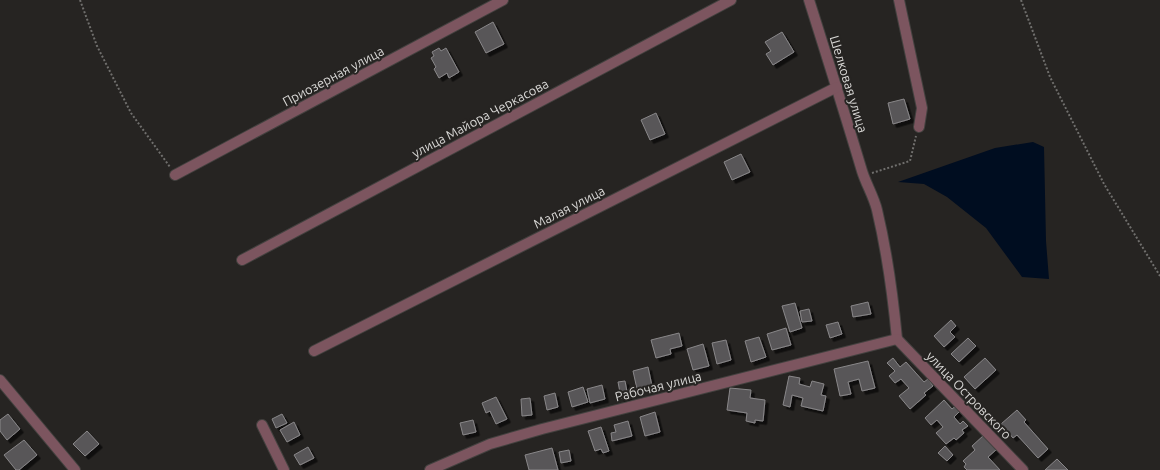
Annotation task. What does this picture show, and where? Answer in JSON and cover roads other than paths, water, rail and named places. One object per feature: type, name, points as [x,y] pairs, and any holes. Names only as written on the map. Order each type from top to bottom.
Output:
[{"type":"street","name":"Приозерная улица","points":[[175,175],[503,0]]},
{"type":"street","name":"улица Майора Черкасова","points":[[242,260],[731,0]]},
{"type":"street","name":"Шелковая улица","points":[[809,0],[837,86],[863,175],[877,208],[891,288],[897,339]]},
{"type":"street","points":[[899,0],[922,108],[919,127]]},
{"type":"street","name":"Малая улица","points":[[314,351],[837,86]]},
{"type":"street","name":"Рабочая улица","points":[[430,470],[490,444],[542,429],[897,339]]},
{"type":"street","name":"улица Островского","points":[[897,339],[1023,470]]},
{"type":"street","points":[[0,380],[75,470]]},
{"type":"street","points":[[262,425],[284,470]]},
{"type":"water","points":[[1033,142],[1044,147],[1046,241],[1049,279],[1022,277],[986,228],[947,197],[924,184],[898,182],[995,148]]}]
